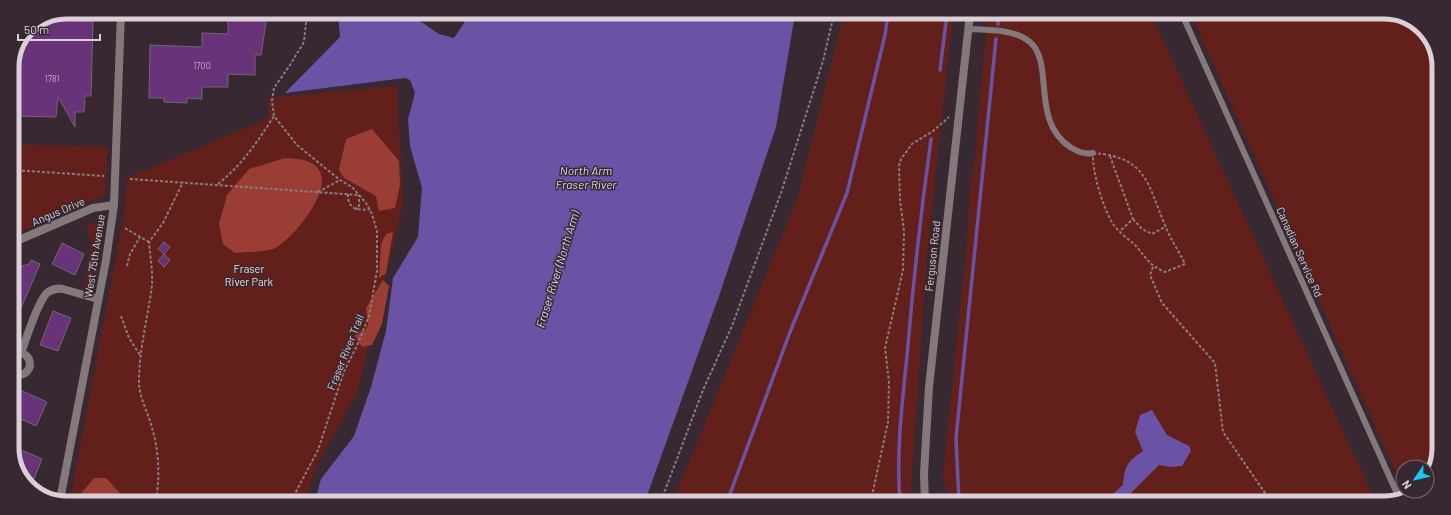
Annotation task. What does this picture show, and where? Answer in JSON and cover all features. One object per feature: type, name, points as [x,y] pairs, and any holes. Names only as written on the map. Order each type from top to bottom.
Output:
[{"type":"street","name":"West 75th Avenue","points":[[61,496],[114,205],[121,19]]},
{"type":"street","name":"Ferguson Road","points":[[925,496],[924,474],[929,387],[969,19]]},
{"type":"street","name":"Angus Drive","points":[[19,240],[93,208],[114,205]]},
{"type":"street","points":[[19,375],[21,376],[29,370],[30,366],[28,357],[21,353],[42,300],[49,292],[63,289],[98,299]]},
{"type":"lane","name":"Canadian Service Rd","points":[[1184,19],[1395,489]]},
{"type":"lane","points":[[968,28],[1015,35],[1024,38],[1036,48],[1040,60],[1046,110],[1053,127],[1067,145],[1076,151],[1093,154]]},
{"type":"path","points":[[217,185],[235,171],[258,141],[274,116],[272,101],[274,88],[304,42],[306,19]]},
{"type":"path","points":[[663,496],[703,390],[732,326],[782,190],[824,61],[833,19]]},
{"type":"path","name":"Fraser River Trail","points":[[274,116],[298,145],[340,180],[352,187],[360,195],[370,209],[377,231],[377,271],[368,316],[357,346],[344,371],[332,414],[318,450],[294,496]]},
{"type":"path","points":[[873,496],[873,491],[888,422],[889,382],[886,348],[903,270],[904,230],[900,200],[899,166],[901,159],[912,144],[933,131],[939,125]]},
{"type":"path","points":[[1093,154],[1110,156],[1128,162],[1142,173],[1149,184],[1165,227],[1185,264],[1165,272],[1153,267],[1134,244],[1120,231],[1112,221],[1095,177],[1092,168],[1093,154]]},
{"type":"path","points":[[1110,156],[1133,219],[1142,229],[1152,234],[1165,227]]},
{"type":"path","points":[[19,170],[104,176]]},
{"type":"path","points":[[130,179],[360,195],[359,208],[354,209]]},
{"type":"path","points":[[318,192],[340,180]]},
{"type":"path","points":[[157,496],[158,485],[157,456],[153,428],[142,398],[139,383],[140,356],[152,283],[148,242],[163,223],[183,182]]},
{"type":"path","points":[[348,194],[349,204],[354,209],[370,209]]},
{"type":"path","points":[[1120,231],[1133,219]]},
{"type":"path","points":[[125,228],[148,242]]},
{"type":"path","points":[[127,266],[130,254],[140,237]]},
{"type":"path","points":[[1153,267],[1150,275],[1162,303],[1215,363],[1223,432],[1267,496]]},
{"type":"path","points":[[121,316],[129,338],[140,356]]},
{"type":"green space","points":[[843,19],[952,19],[927,253],[910,496],[675,496],[798,197]]},
{"type":"green space","points":[[988,19],[1153,19],[1373,496],[949,496],[943,480],[967,243],[970,185],[976,152]]},
{"type":"green space","points":[[1193,19],[1391,19],[1408,25],[1418,33],[1426,43],[1432,64],[1432,455],[1431,459],[1395,459],[1395,470]]},
{"type":"green space","name":"Fraser River Park","points":[[397,86],[403,204],[357,393],[315,469],[307,496],[71,496],[124,215],[127,178],[269,118],[268,98]]},
{"type":"green space","points":[[19,144],[108,147],[105,193],[102,196],[19,232]]},
{"type":"green space","points":[[91,222],[94,222],[99,228],[102,229],[91,288],[86,291],[83,290],[91,243],[86,229]]},
{"type":"shaded area","points":[[372,129],[399,161],[400,185],[395,208],[379,211],[376,196],[344,178],[339,170],[346,139]]},
{"type":"shaded area","points":[[285,158],[299,159],[309,162],[316,166],[319,170],[322,179],[321,189],[316,201],[301,225],[283,243],[272,249],[235,253],[223,244],[219,224],[227,195],[249,169]]},
{"type":"shaded area","points":[[393,232],[386,273],[379,278],[381,244],[386,234]]},
{"type":"shaded area","points":[[383,280],[389,286],[382,324],[372,345],[362,347],[355,336],[357,332],[365,331],[368,325],[366,308]]},
{"type":"shaded area","points":[[94,478],[106,478],[122,496],[80,496]]},
{"type":"water","name":"North Arm Fraser River","points":[[338,19],[420,19],[420,21],[439,34],[454,38],[464,23],[464,19],[794,19],[776,127],[719,296],[647,496],[316,496],[321,479],[354,436],[371,387],[386,331],[393,278],[418,237],[422,188],[410,146],[408,119],[415,93],[410,80],[405,78],[285,93],[340,37]]},
{"type":"water","points":[[1152,410],[1167,435],[1189,446],[1191,451],[1182,466],[1171,467],[1159,465],[1129,496],[1111,496],[1123,485],[1126,468],[1130,461],[1143,451],[1135,432],[1140,415]]},
{"type":"building","points":[[228,19],[266,19],[261,55],[255,55],[255,75],[228,74],[228,87],[202,87],[202,99],[187,98],[187,103],[164,102],[164,98],[149,98],[150,45],[202,47],[202,33],[228,34]]},
{"type":"building","points":[[56,20],[93,21],[91,96],[85,96],[84,112],[75,112],[75,127],[58,97],[56,117],[19,116],[19,67],[23,48],[33,33],[48,23]]},
{"type":"building","points":[[164,242],[170,247],[164,254],[158,249]]},
{"type":"building","points":[[62,243],[84,254],[75,275],[52,264]]},
{"type":"building","points":[[164,254],[170,260],[164,267],[158,261]]},
{"type":"building","points":[[31,260],[40,264],[19,313],[19,268],[29,264]]},
{"type":"building","points":[[53,311],[71,318],[58,351],[40,345]]},
{"type":"building","points":[[20,390],[47,402],[36,426],[19,418]]},
{"type":"building","points":[[19,449],[42,459],[33,482],[25,472]]},
{"type":"waterway","points":[[729,496],[790,332],[847,193],[885,35],[887,19]]},
{"type":"waterway","points":[[940,70],[946,19]]},
{"type":"waterway","points":[[998,19],[998,24]]},
{"type":"waterway","points":[[959,496],[956,438],[996,39]]},
{"type":"waterway","points":[[900,496],[899,447],[902,411],[912,302],[931,139]]},
{"type":"water label","name":"Fraser River (North Arm)","points":[[557,269]]}]
